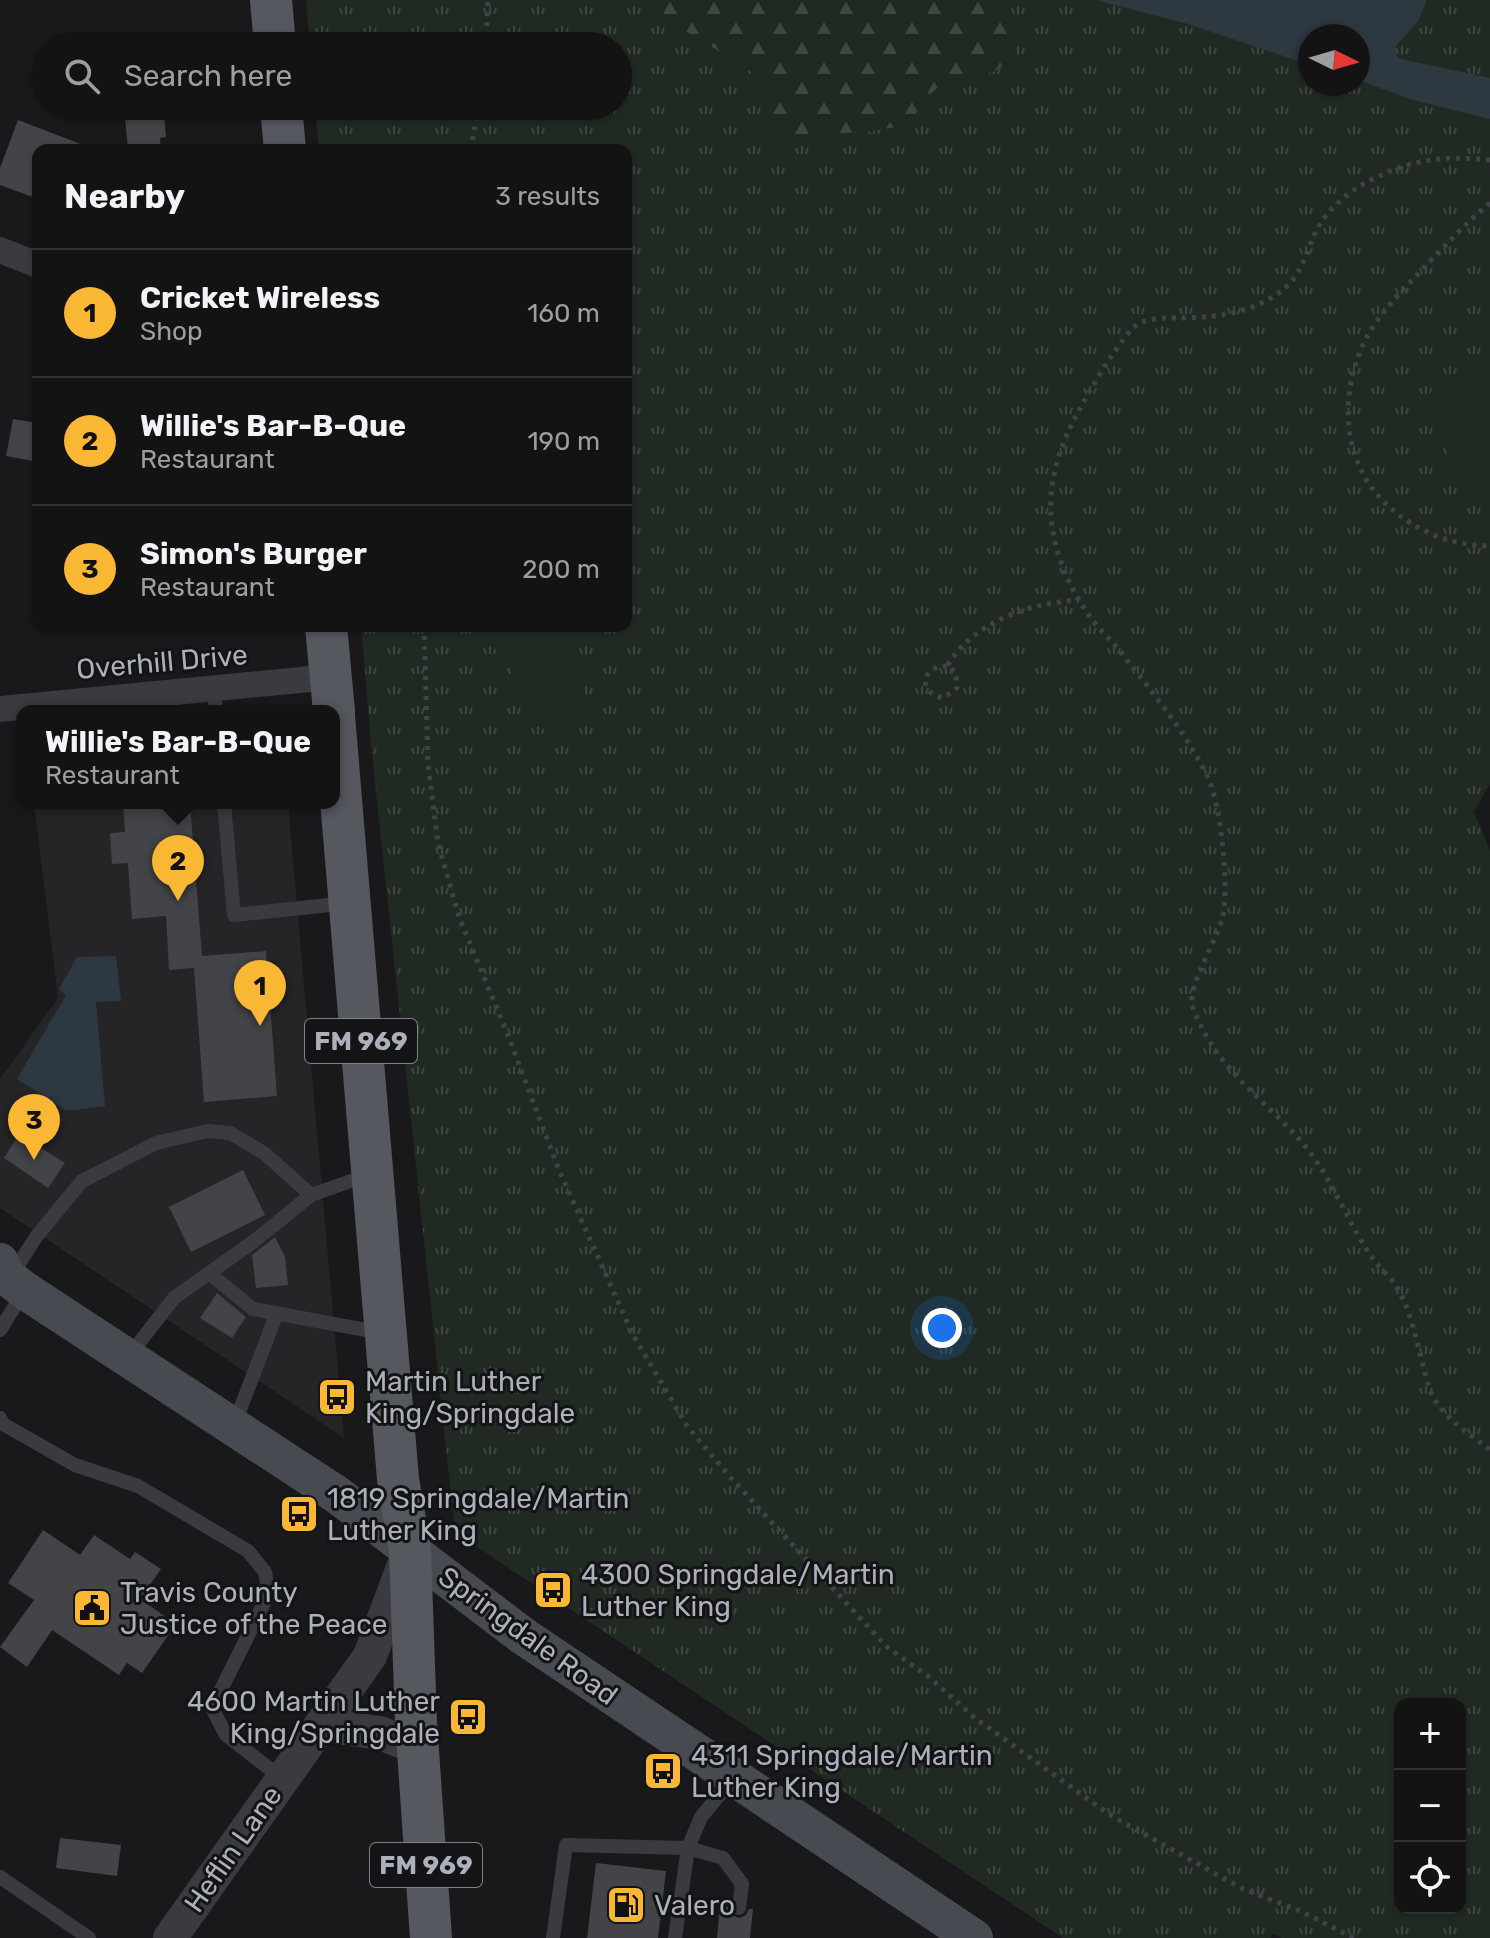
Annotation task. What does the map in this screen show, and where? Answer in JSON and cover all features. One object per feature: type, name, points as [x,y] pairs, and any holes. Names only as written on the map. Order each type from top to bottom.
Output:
[{"type":"main road","points":[[271,0],[274,32]]},
{"type":"main road","points":[[282,120],[284,144]]},
{"type":"main road","name":"FM 969","points":[[327,632],[333,701]]},
{"type":"main road","name":"FM 969","points":[[340,794],[398,1479],[410,1550],[418,1748],[431,1938]]},
{"type":"main road","name":"Springdale Road","points":[[8,1276],[336,1494],[523,1636],[974,1938]]},
{"type":"street","points":[[0,250],[32,263]]},
{"type":"street","name":"Overhill Drive","points":[[99,705],[215,700],[333,701]]},
{"type":"street","name":"Heflin Lane","points":[[170,1938],[370,1656],[410,1550]]},
{"type":"street","points":[[321,1725],[380,1733],[418,1748]]},
{"type":"lane","points":[[225,809],[234,915],[350,903]]},
{"type":"lane","points":[[0,1330],[8,1276],[82,1181],[156,1143],[208,1131],[230,1133],[264,1153],[311,1195]]},
{"type":"lane","points":[[128,1357],[174,1298],[253,1242],[311,1195],[373,1174]]},
{"type":"lane","points":[[209,1273],[253,1309],[386,1334]]},
{"type":"lane","points":[[233,1427],[277,1313]]},
{"type":"lane","points":[[1,1425],[75,1465],[138,1486],[248,1551],[265,1572],[269,1593],[212,1708],[226,1735],[283,1779]]},
{"type":"lane","points":[[675,1938],[688,1848],[701,1817],[735,1777]]},
{"type":"lane","points":[[553,1938],[566,1845],[688,1848],[723,1858],[742,1884],[739,1908]]},
{"type":"lane","points":[[0,1877],[89,1938]]},
{"type":"path","points":[[487,32],[488,0]]},
{"type":"path","points":[[472,144],[476,120]]},
{"type":"path","points":[[1490,160],[1437,159],[1390,171],[1364,183],[1331,210],[1318,226],[1292,282],[1262,303],[1228,315],[1139,323],[1128,333],[1090,391],[1067,433],[1054,474],[1051,502],[1053,539],[1079,600],[1156,697],[1211,782],[1220,830],[1226,900],[1215,941],[1194,988],[1192,1004],[1201,1027],[1218,1055],[1316,1160],[1376,1263],[1395,1283],[1408,1311],[1432,1395],[1450,1419],[1490,1450]]},
{"type":"path","points":[[1490,203],[1450,238],[1382,314],[1359,356],[1349,406],[1352,452],[1361,474],[1379,497],[1399,516],[1426,534],[1490,546]]},
{"type":"path","points":[[947,666],[954,654],[979,630],[1050,602],[1079,600]]},
{"type":"path","points":[[424,632],[428,764],[438,843],[459,917],[559,1170],[632,1333],[687,1426],[887,1647],[929,1677],[986,1726],[1110,1815],[1243,1889],[1298,1910],[1354,1938]]},
{"type":"path","points":[[936,666],[947,666],[956,673],[957,688],[943,698],[935,696],[927,689],[925,682],[928,673],[936,666]]},
{"type":"shaded area","points":[[1096,0],[1427,0],[1418,21],[1396,46],[1396,55],[1401,59],[1490,78],[1490,119],[1410,99],[1370,84],[1370,24],[1298,24],[1298,61],[1188,24]]},
{"type":"shaded area","points":[[35,809],[289,809],[344,1438],[0,1208],[0,1079],[58,998]]},
{"type":"shaded area","points":[[116,956],[121,1001],[96,1002],[105,1106],[66,1111],[17,1079],[66,995],[59,989],[77,957]]},
{"type":"green space","points":[[306,0],[1490,0],[1490,783],[1474,812],[1490,851],[1490,1938],[1282,1938],[1274,1934],[1270,1938],[1063,1938],[455,1532],[362,632],[632,632],[632,144],[318,144],[316,120],[632,120],[632,32],[309,32]]},
{"type":"green space","points":[[636,0],[997,0],[1016,56],[994,72],[945,81],[924,100],[909,125],[865,132],[772,136],[763,80]]},
{"type":"green space","points":[[1490,369],[1490,483],[1469,473],[1455,461],[1441,440],[1429,403],[1431,392],[1441,380],[1462,372]]},
{"type":"green space","points":[[486,632],[577,632],[574,663],[583,686],[585,703],[576,719],[559,729],[537,726],[526,711],[513,673]]},
{"type":"building","points":[[18,120],[81,144],[32,144],[32,197],[0,185],[0,168]]},
{"type":"building","points":[[125,120],[164,120],[166,137],[160,138],[160,144],[127,144]]},
{"type":"building","points":[[13,419],[32,422],[32,461],[6,456]]},
{"type":"building","points":[[123,809],[190,809],[202,956],[266,951],[277,1096],[204,1102],[194,968],[169,970],[166,916],[132,919],[128,863],[112,864],[110,833],[125,832]]},
{"type":"building","points":[[19,1134],[65,1163],[48,1188],[4,1158]]},
{"type":"building","points":[[243,1170],[265,1215],[191,1252],[169,1207]]},
{"type":"building","points":[[275,1237],[285,1257],[288,1285],[256,1288],[252,1255]]},
{"type":"building","points":[[217,1293],[246,1317],[232,1338],[200,1318]]},
{"type":"building","name":"Travis County Justice of the Peace","points":[[43,1530],[80,1555],[94,1535],[130,1559],[135,1552],[161,1569],[140,1599],[176,1624],[142,1673],[127,1663],[119,1675],[52,1630],[27,1667],[0,1647],[34,1600],[8,1583]]},
{"type":"building","points":[[60,1838],[121,1845],[117,1876],[56,1868]]},
{"type":"building","name":"Valero","points":[[596,1863],[666,1871],[658,1938],[587,1938]]},
{"type":"building","points":[[720,1906],[729,1907],[732,1915],[739,1918],[753,1909],[750,1938],[717,1938]]},
{"type":"place","name":"Willie's Bar-B-Que","points":[[178,901]]},
{"type":"place","name":"Cricket Wireless","points":[[260,1026]]},
{"type":"place","name":"Simon's Burger","points":[[34,1160]]},
{"type":"place","name":"Martin Luther King/Springdale","points":[[337,1397]]},
{"type":"place","name":"1819 Springdale/Martin Luther King","points":[[299,1514]]},
{"type":"place","name":"4300 Springdale/Martin Luther King","points":[[553,1590]]},
{"type":"place","name":"Travis County Justice of the Peace","points":[[92,1608]]},
{"type":"place","name":"4600 Martin Luther King/Springdale","points":[[468,1717]]},
{"type":"place","name":"4311 Springdale/Martin Luther King","points":[[663,1771]]},
{"type":"place","name":"Valero","points":[[626,1905]]}]
